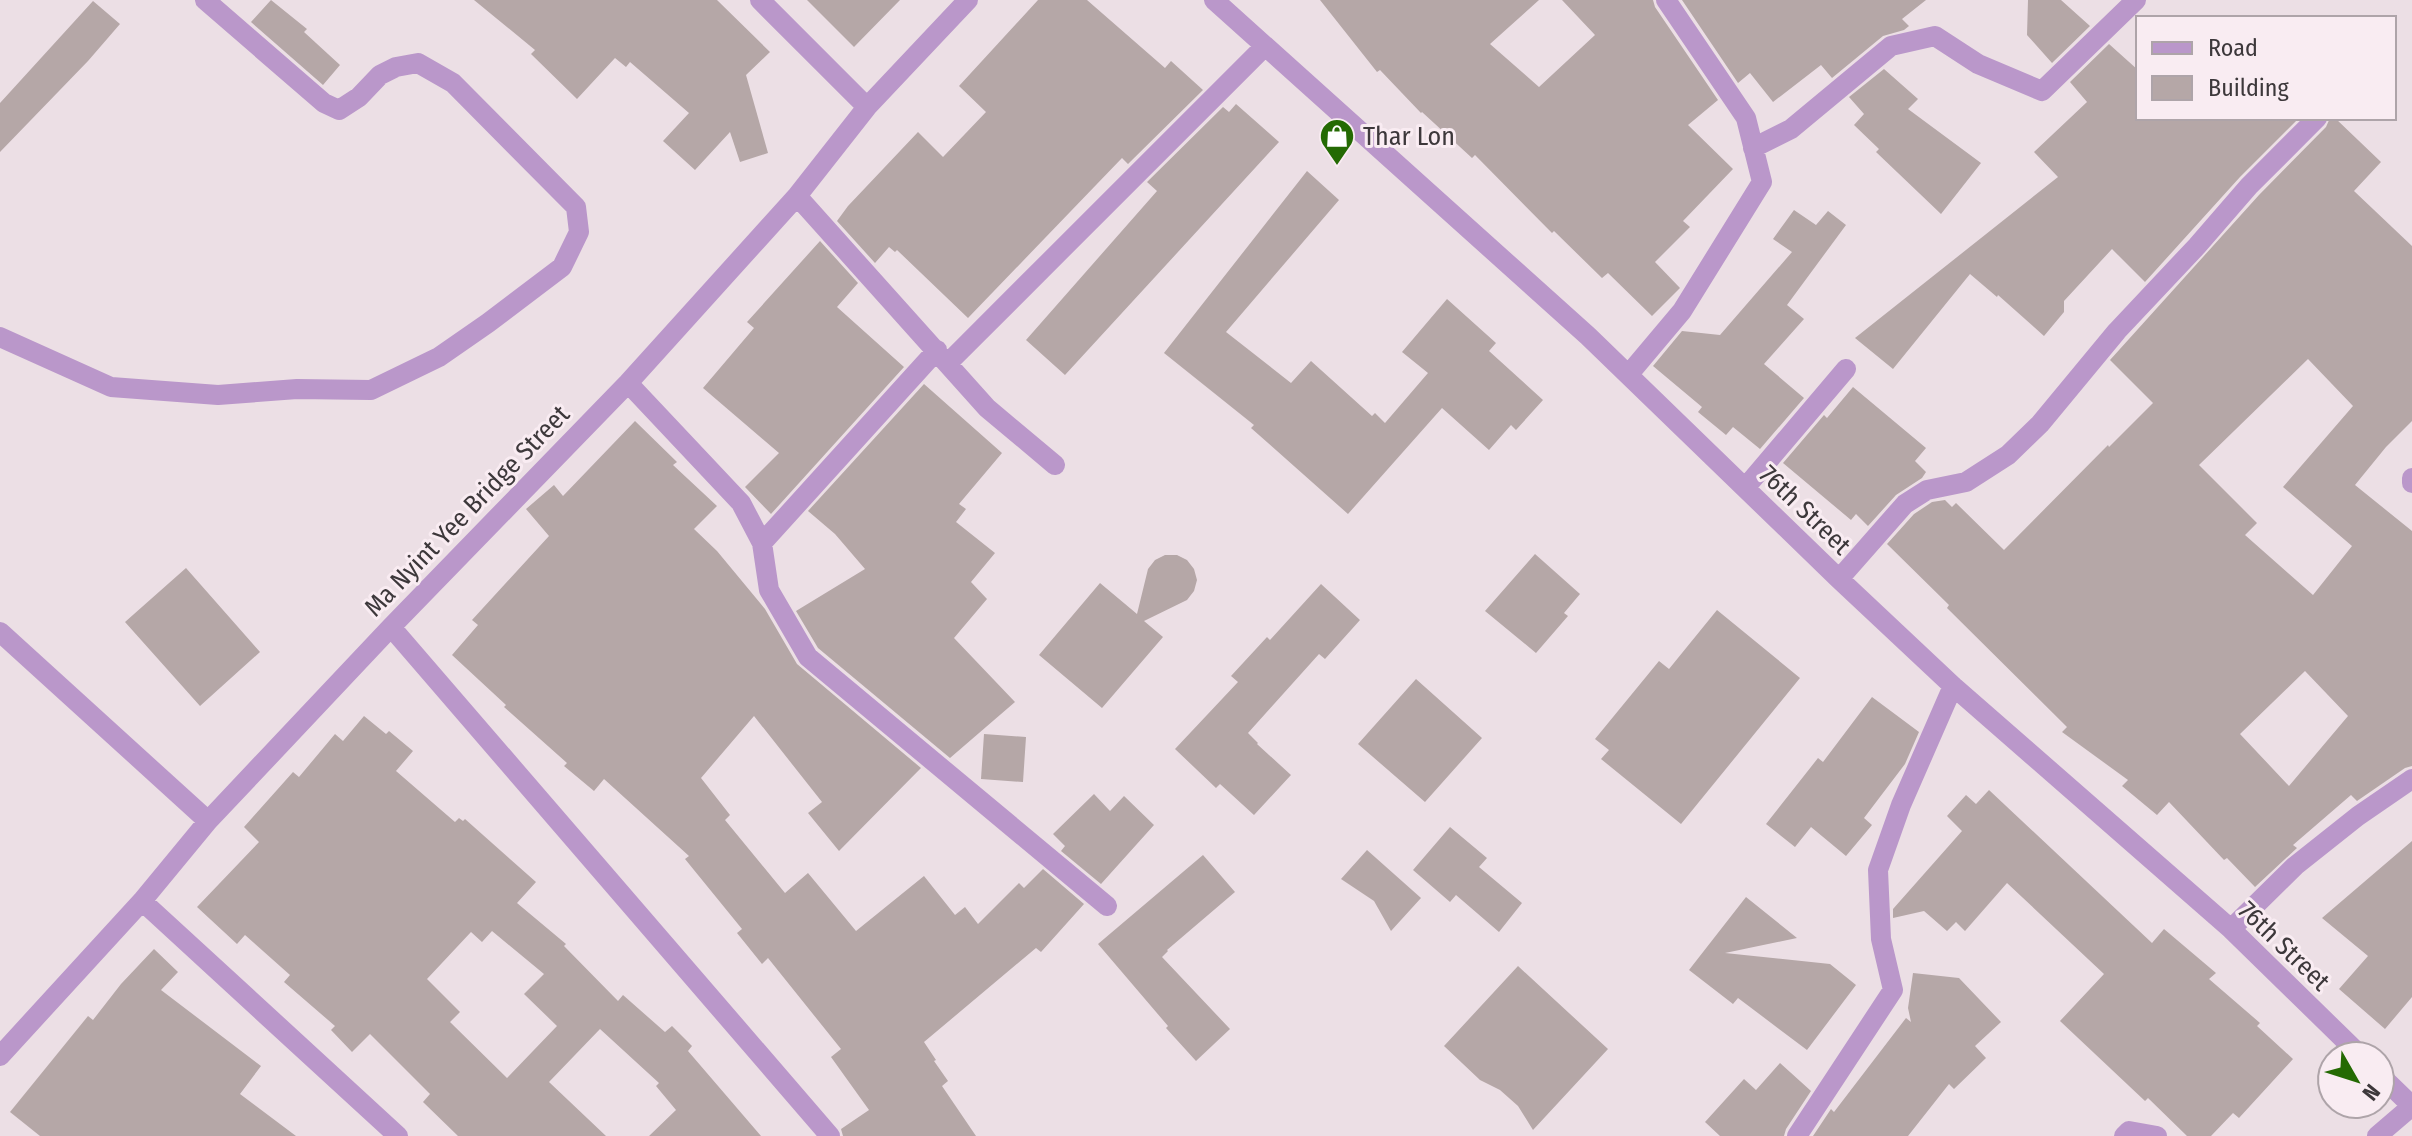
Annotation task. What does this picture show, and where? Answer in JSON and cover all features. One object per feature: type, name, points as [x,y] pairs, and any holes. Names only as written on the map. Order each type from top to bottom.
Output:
[{"type":"street","points":[[0,337],[111,387],[218,395],[297,389],[371,390],[439,357],[562,267],[579,232],[576,207],[453,83],[418,63],[396,67],[380,75],[359,97],[339,110],[324,103],[205,0]]},
{"type":"street","points":[[760,0],[867,107]]},
{"type":"street","name":"Ma Nyint Yee Bridge Street","points":[[0,1056],[142,901],[208,821],[628,383],[797,196],[867,107],[968,0]]},
{"type":"street","name":"76th Street","points":[[1214,0],[1629,374],[1953,686],[2231,929],[2345,1040]]},
{"type":"street","points":[[1629,374],[1682,311],[1762,182],[1746,118],[1666,0]]},
{"type":"street","points":[[1753,148],[1791,129],[1891,46],[1935,36],[1978,64],[2042,91],[2136,0]]},
{"type":"street","points":[[762,543],[943,357],[1265,46]]},
{"type":"street","points":[[1839,579],[1905,504],[1927,490],[1966,482],[2008,455],[2040,424],[2117,331],[2249,186],[2315,120]]},
{"type":"street","points":[[797,196],[987,408],[1055,465]]},
{"type":"street","points":[[1745,488],[1846,369]]},
{"type":"street","points":[[628,383],[741,503],[762,543],[769,590],[808,657],[1107,906]]},
{"type":"street","points":[[391,627],[830,1136]]},
{"type":"street","points":[[0,632],[208,821]]},
{"type":"street","points":[[1797,1136],[1893,990],[1881,939],[1878,870],[1901,805],[1953,686]]},
{"type":"street","points":[[2231,929],[2295,866],[2358,816],[2412,779]]},
{"type":"street","points":[[142,901],[398,1136]]},
{"type":"street","points":[[2377,1136],[2412,1106],[2396,1090]]},
{"type":"street","points":[[2124,1136],[2129,1131],[2157,1136]]},
{"type":"building","points":[[271,0],[307,29],[304,32],[340,65],[323,85],[251,22]]},
{"type":"building","points":[[474,0],[717,0],[770,52],[746,75],[768,153],[740,162],[730,132],[695,170],[663,141],[689,113],[630,62],[626,67],[615,58],[577,99],[531,54],[535,50]]},
{"type":"building","points":[[807,0],[900,0],[854,47]]},
{"type":"building","points":[[1038,0],[1087,0],[1165,68],[1171,61],[1203,90],[1128,164],[1122,158],[968,318],[897,250],[895,252],[889,247],[875,263],[837,221],[918,132],[943,157],[986,112],[959,86]]},
{"type":"building","points":[[1320,0],[1539,0],[1490,44],[1539,87],[1595,35],[1562,0],[1653,0],[1718,100],[1688,125],[1733,169],[1683,221],[1690,227],[1655,262],[1680,288],[1652,316],[1608,273],[1602,278],[1554,231],[1552,233],[1475,155],[1472,158],[1421,113],[1380,70],[1377,72]]},
{"type":"building","points":[[1682,0],[1926,0],[1902,19],[1909,26],[1883,36],[1832,78],[1821,65],[1773,102],[1750,73],[1738,83]]},
{"type":"building","points":[[2028,0],[2061,0],[2090,26],[2052,63],[2027,35]]},
{"type":"building","points":[[93,1],[120,24],[0,152],[0,103]]},
{"type":"building","points":[[2109,44],[2136,68],[2136,120],[2297,120],[2240,177],[2145,282],[2112,249],[2064,301],[2064,312],[2044,336],[1970,274],[1893,369],[1855,338],[2058,177],[2034,152],[2087,102],[2070,82]]},
{"type":"building","points":[[1884,69],[1918,99],[1908,109],[1981,163],[1941,214],[1876,152],[1879,149],[1854,125],[1864,114],[1849,97]]},
{"type":"building","points":[[1236,104],[1279,142],[1065,375],[1026,340],[1157,191],[1147,182],[1223,107],[1229,112]]},
{"type":"building","points":[[2329,120],[2337,120],[2381,162],[2354,191],[2412,246],[2412,421],[2355,485],[2412,531],[2412,766],[2357,801],[2351,795],[2293,845],[2297,848],[2255,887],[2227,858],[2224,860],[2169,802],[2157,815],[2122,786],[2128,780],[2062,732],[2067,727],[1887,544],[1914,514],[1932,502],[1945,500],[1952,507],[1956,503],[2004,550],[2153,403],[2110,360],[2259,195],[2326,127]],"holes":[[[2308,359],[2353,406],[2283,487],[2352,546],[2313,595],[2245,535],[2257,523],[2199,465]],[[2305,671],[2348,716],[2289,786],[2240,734]]]},
{"type":"building","points":[[1307,171],[1339,200],[1226,332],[1291,383],[1311,361],[1372,416],[1375,413],[1385,423],[1428,373],[1402,352],[1447,299],[1496,343],[1489,351],[1543,400],[1516,430],[1511,425],[1489,450],[1442,408],[1348,514],[1251,428],[1254,425],[1164,353]]},
{"type":"building","points":[[1794,210],[1816,225],[1828,211],[1846,225],[1787,305],[1804,319],[1764,364],[1804,398],[1760,449],[1733,427],[1726,435],[1698,412],[1702,407],[1653,366],[1682,331],[1720,335],[1792,252],[1773,239]]},
{"type":"building","points":[[820,241],[858,283],[837,307],[904,367],[771,514],[745,487],[779,453],[703,388],[754,328],[747,322]]},
{"type":"building","points":[[924,384],[1002,453],[959,504],[966,509],[956,522],[995,553],[971,582],[987,599],[954,638],[1015,702],[950,758],[818,648],[796,611],[865,569],[835,534],[808,511]]},
{"type":"building","points":[[1853,387],[1926,448],[1915,461],[1926,472],[1922,478],[1896,495],[1868,526],[1856,514],[1851,520],[1783,463]]},
{"type":"building","points":[[635,421],[677,462],[673,465],[717,506],[694,529],[717,551],[765,609],[797,664],[921,768],[839,851],[808,813],[822,802],[754,716],[701,778],[730,815],[725,820],[785,893],[808,873],[856,931],[924,876],[955,915],[965,907],[978,924],[1019,883],[1024,888],[1043,869],[1084,904],[1041,952],[1036,948],[924,1042],[948,1081],[942,1086],[976,1136],[843,1136],[841,1129],[869,1110],[831,1057],[841,1049],[768,958],[762,964],[737,933],[742,929],[685,859],[689,856],[604,779],[594,791],[564,766],[567,763],[452,655],[478,625],[472,620],[549,536],[526,509],[554,485],[563,496]]},
{"type":"building","points":[[1535,554],[1580,594],[1564,613],[1568,616],[1536,653],[1485,611]]},
{"type":"building","points":[[1165,555],[1177,555],[1187,560],[1197,580],[1194,591],[1187,600],[1144,621],[1163,637],[1102,708],[1039,655],[1100,583],[1137,614],[1148,569],[1155,560]]},
{"type":"building","points":[[186,568],[260,652],[200,706],[125,622]]},
{"type":"building","points":[[1321,584],[1360,620],[1325,659],[1319,654],[1248,733],[1291,775],[1254,815],[1220,784],[1216,788],[1175,749],[1238,682],[1231,676],[1267,637],[1270,640]]},
{"type":"building","points":[[1717,610],[1800,678],[1681,824],[1601,759],[1609,750],[1595,739],[1659,661],[1669,669]]},
{"type":"building","points":[[1416,679],[1482,738],[1425,802],[1358,744]]},
{"type":"building","points":[[1872,697],[1919,732],[1905,764],[1864,818],[1872,825],[1846,856],[1811,827],[1795,847],[1766,824],[1818,758],[1823,762]]},
{"type":"building","points":[[364,716],[413,751],[396,771],[455,822],[459,818],[465,819],[536,882],[517,903],[566,944],[564,946],[618,1001],[623,995],[665,1032],[672,1026],[692,1046],[688,1051],[761,1136],[649,1136],[676,1110],[656,1086],[659,1083],[600,1029],[549,1082],[606,1136],[458,1136],[423,1102],[430,1094],[370,1034],[352,1052],[331,1030],[335,1026],[284,982],[290,975],[245,935],[237,944],[197,907],[259,842],[244,827],[293,772],[299,777],[335,734],[343,741]],"holes":[[[492,931],[544,974],[524,994],[557,1026],[507,1078],[450,1022],[460,1012],[427,979],[471,932],[482,942]]]},
{"type":"building","points":[[984,734],[1026,737],[1023,782],[981,779]]},
{"type":"building","points":[[1989,790],[2152,943],[2164,929],[2216,973],[2209,979],[2260,1023],[2257,1026],[2293,1059],[2239,1118],[2233,1113],[2211,1136],[2187,1136],[2060,1021],[2104,974],[2007,883],[1965,931],[1956,922],[1947,931],[1924,911],[1893,918],[1893,909],[1962,831],[1947,816],[1966,795],[1976,804]]},
{"type":"building","points":[[1094,794],[1110,811],[1124,796],[1154,825],[1101,884],[1061,851],[1065,846],[1053,834]]},
{"type":"building","points":[[1450,827],[1487,858],[1479,867],[1522,903],[1499,932],[1456,895],[1450,902],[1413,870]]},
{"type":"building","points":[[2412,841],[2412,997],[2385,1029],[2339,989],[2368,956],[2322,918]]},
{"type":"building","points":[[1367,850],[1421,898],[1391,931],[1374,901],[1341,879]]},
{"type":"building","points":[[1203,855],[1235,892],[1162,957],[1230,1029],[1196,1061],[1098,944]]},
{"type":"building","points":[[1746,897],[1797,938],[1725,953],[1830,964],[1856,985],[1807,1050],[1738,998],[1733,1004],[1689,970]]},
{"type":"building","points":[[154,949],[178,972],[161,990],[261,1066],[240,1094],[296,1136],[40,1136],[10,1112],[88,1016],[93,1020]]},
{"type":"building","points":[[1518,966],[1608,1049],[1533,1130],[1518,1106],[1500,1090],[1480,1080],[1444,1046]]},
{"type":"building","points":[[1913,973],[1959,978],[2001,1022],[1975,1046],[1986,1058],[1954,1089],[1949,1084],[1908,1136],[1813,1136],[1831,1109],[1834,1112],[1906,1018],[1911,1022],[1908,1008]]},
{"type":"building","points":[[1780,1063],[1811,1091],[1784,1136],[1720,1136],[1705,1122],[1744,1079],[1756,1090]]},
{"type":"place","name":"Thar Lon","points":[[1337,167]]}]
